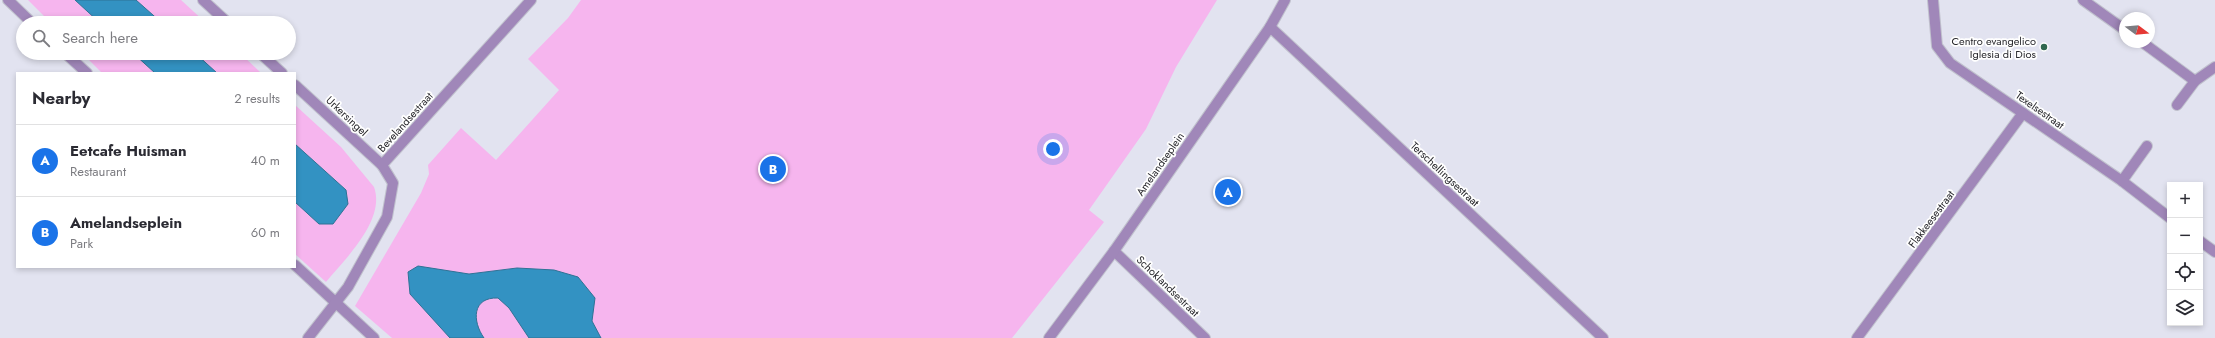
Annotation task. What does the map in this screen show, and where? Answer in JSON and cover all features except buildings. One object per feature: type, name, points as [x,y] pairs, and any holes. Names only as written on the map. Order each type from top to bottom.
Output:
[{"type":"street","points":[[8,0],[25,16]]},
{"type":"street","points":[[202,0],[220,16]]},
{"type":"street","name":"Bevelandsestraat","points":[[308,338],[348,286],[387,216],[393,183],[382,165],[531,0]]},
{"type":"street","name":"Amelandseplein","points":[[1049,338],[1114,251],[1270,27],[1285,0]]},
{"type":"street","name":"Texelsestraat","points":[[1933,0],[1937,46],[1950,63],[2122,181],[2167,216]]},
{"type":"street","points":[[2083,0],[2119,26]]},
{"type":"street","name":"Terschellingsestraat","points":[[1270,27],[1603,338]]},
{"type":"street","points":[[2150,48],[2195,81]]},
{"type":"street","points":[[73,60],[86,72]]},
{"type":"street","points":[[268,60],[281,72]]},
{"type":"street","points":[[2177,105],[2195,81],[2215,67]]},
{"type":"street","name":"Urkersingel","points":[[296,86],[382,165]]},
{"type":"street","name":"Flakkeesestraat","points":[[1857,338],[2023,113]]},
{"type":"street","points":[[2122,181],[2147,146]]},
{"type":"street","points":[[2203,243],[2215,252]]},
{"type":"street","name":"Schoklandsestraat","points":[[1114,251],[1205,338]]},
{"type":"street","points":[[296,266],[374,338]]},
{"type":"shaded area","points":[[28,0],[75,0],[92,16],[44,16]]},
{"type":"shaded area","points":[[136,0],[181,0],[198,16],[154,16]]},
{"type":"shaded area","points":[[581,0],[1217,0],[1176,67],[1146,129],[1089,210],[1104,222],[1012,338],[392,338],[355,306],[421,193],[429,174],[428,165],[461,128],[496,160],[559,90],[528,59],[568,18]]},
{"type":"shaded area","points":[[89,60],[141,60],[154,72],[101,72]]},
{"type":"shaded area","points":[[203,60],[247,60],[260,72],[216,72]]},
{"type":"shaded area","points":[[296,106],[341,147],[374,187],[376,200],[374,213],[369,225],[353,251],[326,282],[296,255],[296,203],[319,224],[346,190],[296,145]]},
{"type":"water","points":[[75,0],[136,0],[154,16],[92,16]]},
{"type":"water","points":[[141,60],[203,60],[216,72],[154,72]]},
{"type":"water","points":[[296,145],[346,190],[348,204],[333,224],[319,224],[296,203]]},
{"type":"water","points":[[418,266],[469,274],[517,268],[554,270],[578,277],[595,298],[592,321],[601,338],[529,338],[509,308],[498,298],[483,301],[477,311],[477,324],[484,338],[450,338],[410,294],[408,272]]},
{"type":"place","name":"Centro evangelico Iglesia di Dios","points":[[2044,47]]},
{"type":"place","name":"Amelandseplein","points":[[773,169]]},
{"type":"place","name":"Eetcafe Huisman","points":[[1228,192]]}]
